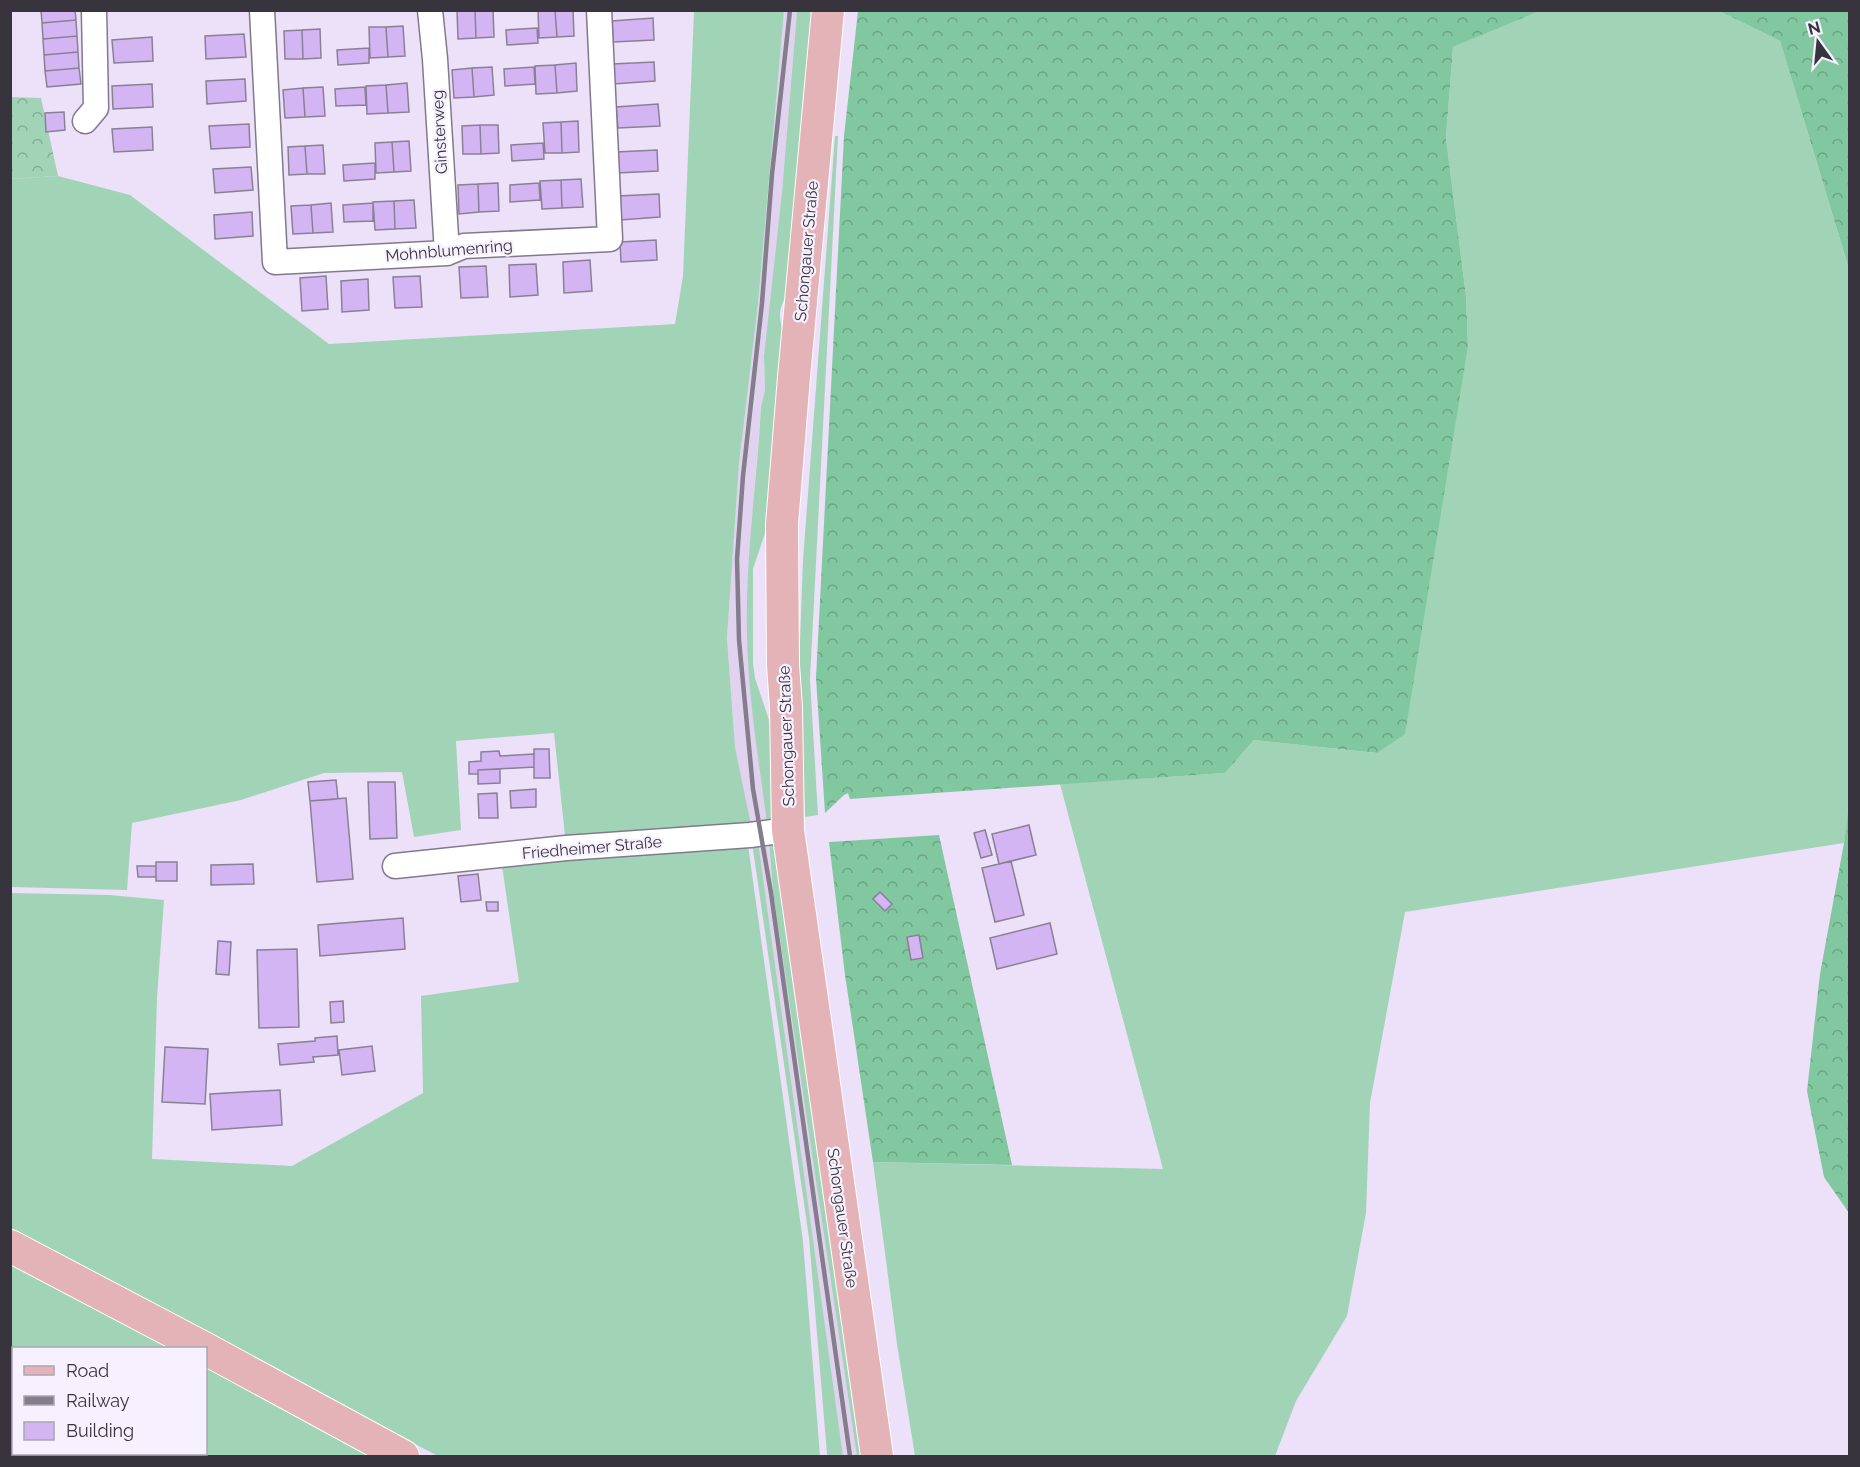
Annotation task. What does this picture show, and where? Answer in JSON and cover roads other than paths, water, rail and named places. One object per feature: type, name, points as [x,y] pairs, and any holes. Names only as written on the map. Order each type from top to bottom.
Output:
[{"type":"main road","name":"Schongauer Straße","points":[[828,10],[782,524],[788,830],[877,1456]]},
{"type":"main road","points":[[10,1246],[202,1347]]},
{"type":"main road","points":[[207,1350],[404,1456]]},
{"type":"street","points":[[85,121],[96,108],[94,10]]},
{"type":"street","name":"Mohnblumenring","points":[[262,10],[275,262],[447,253],[464,246],[610,239],[599,10]]},
{"type":"street","name":"Ginsterweg","points":[[430,10],[447,253]]},
{"type":"street","name":"Friedheimer Straße","points":[[395,866],[566,848],[750,835],[788,830]]},
{"type":"railway","points":[[790,10],[743,476],[737,559],[739,640],[753,789],[771,893],[850,1456]]}]
